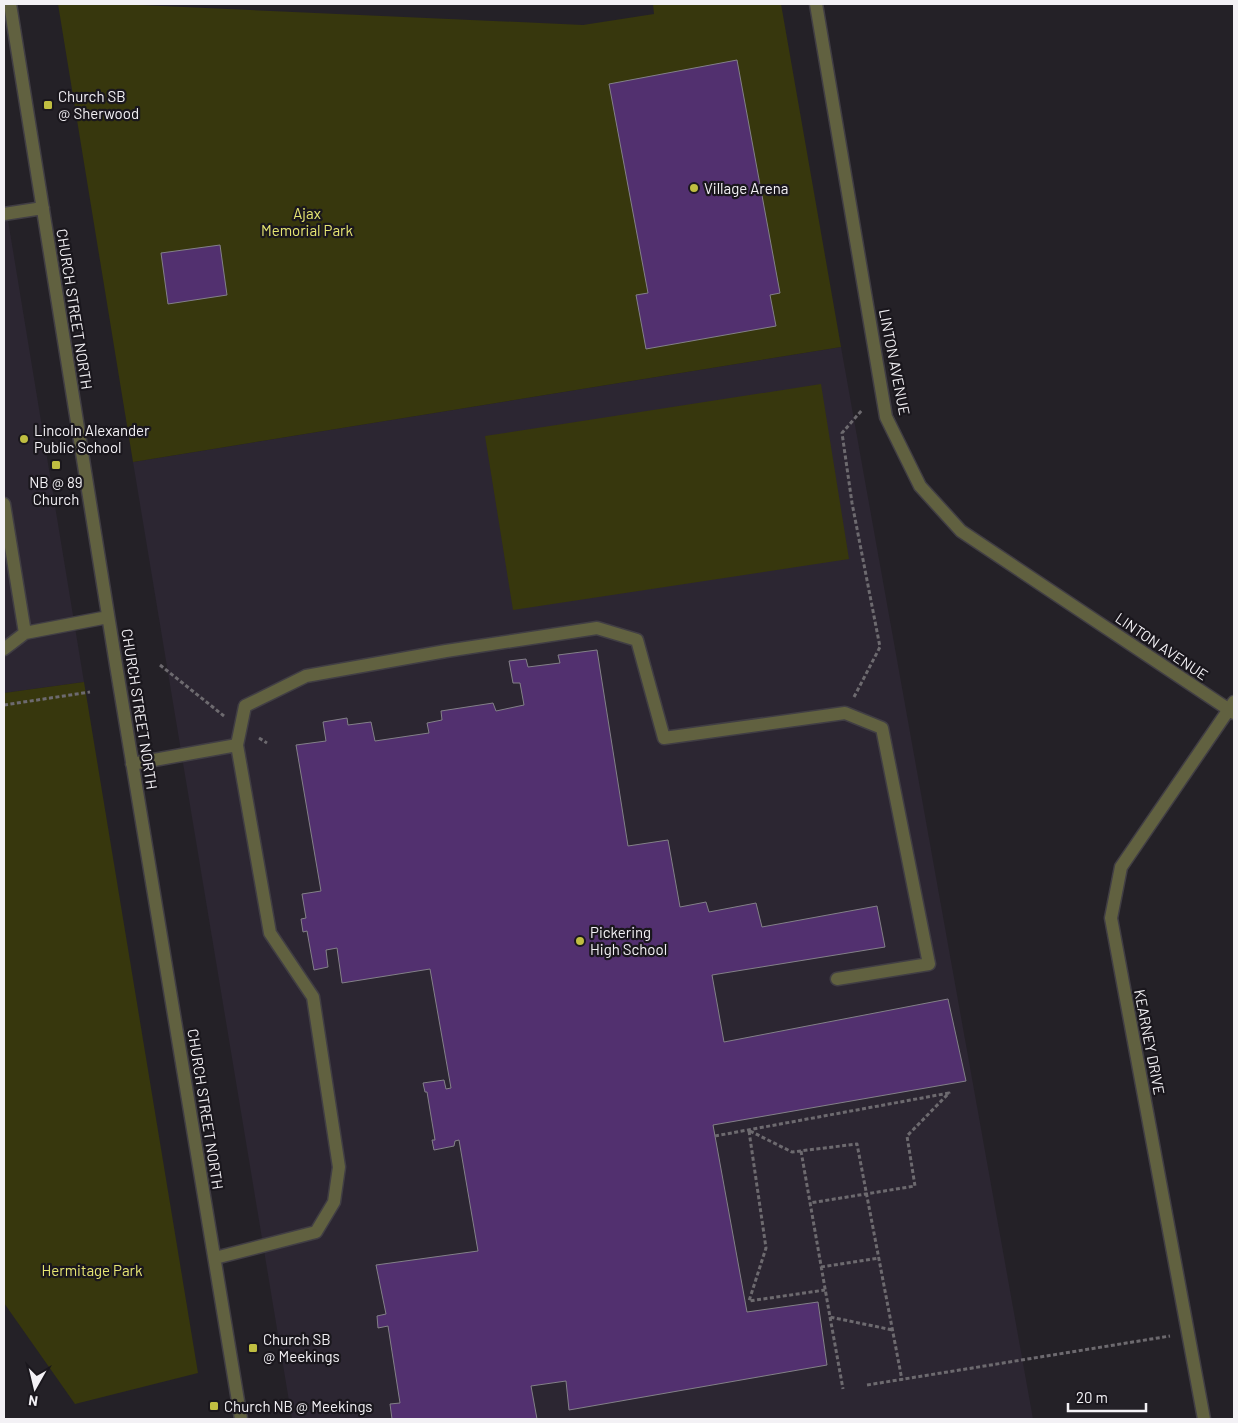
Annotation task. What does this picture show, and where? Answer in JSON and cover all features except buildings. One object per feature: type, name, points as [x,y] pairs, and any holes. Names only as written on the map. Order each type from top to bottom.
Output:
[{"type":"street","name":"CHURCH STREET NORTH","points":[[10,4],[108,617],[241,1419]]},
{"type":"street","name":"LINTON AVENUE","points":[[816,4],[886,417],[920,486],[961,531],[1233,708]]},
{"type":"street","points":[[4,214],[42,208]]},
{"type":"street","points":[[4,504],[25,633]]},
{"type":"street","points":[[4,648],[25,633],[108,617]]},
{"type":"street","points":[[215,1258],[316,1232],[334,1202],[339,1167],[313,997],[270,934],[237,745],[245,706],[306,676],[446,651],[597,628],[637,640],[664,738],[845,712],[882,728],[928,964],[837,979]]},
{"type":"street","name":"KEARNEY DRIVE","points":[[1204,1419],[1111,918],[1121,868],[1233,708]]},
{"type":"street","points":[[132,764],[237,745]]},
{"type":"path","points":[[845,712],[880,647],[852,503],[842,433],[862,410]]},
{"type":"path","points":[[160,665],[212,709],[267,743]]},
{"type":"path","points":[[4,705],[90,692]]},
{"type":"path","points":[[715,1136],[949,1093],[906,1136],[915,1186],[810,1203]]},
{"type":"path","points":[[748,1130],[792,1152],[857,1144],[902,1380]]},
{"type":"path","points":[[748,1130],[766,1248],[749,1301],[825,1290]]},
{"type":"path","points":[[801,1151],[844,1389]]},
{"type":"path","points":[[821,1267],[879,1258]]},
{"type":"path","points":[[830,1317],[893,1330]]},
{"type":"path","points":[[867,1385],[1188,1332]]},
{"type":"shaded area","name":"Lincoln Alexander Public School","points":[[4,196],[84,682],[4,693]]},
{"type":"shaded area","name":"Pickering High School","points":[[841,347],[1033,1419],[292,1419],[133,462]]},
{"type":"green space","name":"Ajax Memorial Park","points":[[58,4],[117,4],[583,25],[654,14],[653,4],[781,4],[841,347],[133,462]]},
{"type":"green space","points":[[821,384],[849,559],[513,610],[485,436]]},
{"type":"green space","name":"Hermitage Park","points":[[84,682],[198,1373],[75,1404],[4,1303],[4,693]]},
{"type":"place","name":"Church SB @ Sherwood","points":[[48,105]]},
{"type":"place","name":"Village Arena","points":[[694,188]]},
{"type":"place","name":"Lincoln Alexander Public School","points":[[24,439]]},
{"type":"place","name":"NB @ 89 Church","points":[[56,465]]},
{"type":"place","name":"Pickering High School","points":[[580,941]]},
{"type":"place","name":"Church SB @ Meekings","points":[[253,1348]]},
{"type":"place","name":"Church NB @ Meekings","points":[[214,1406]]}]
